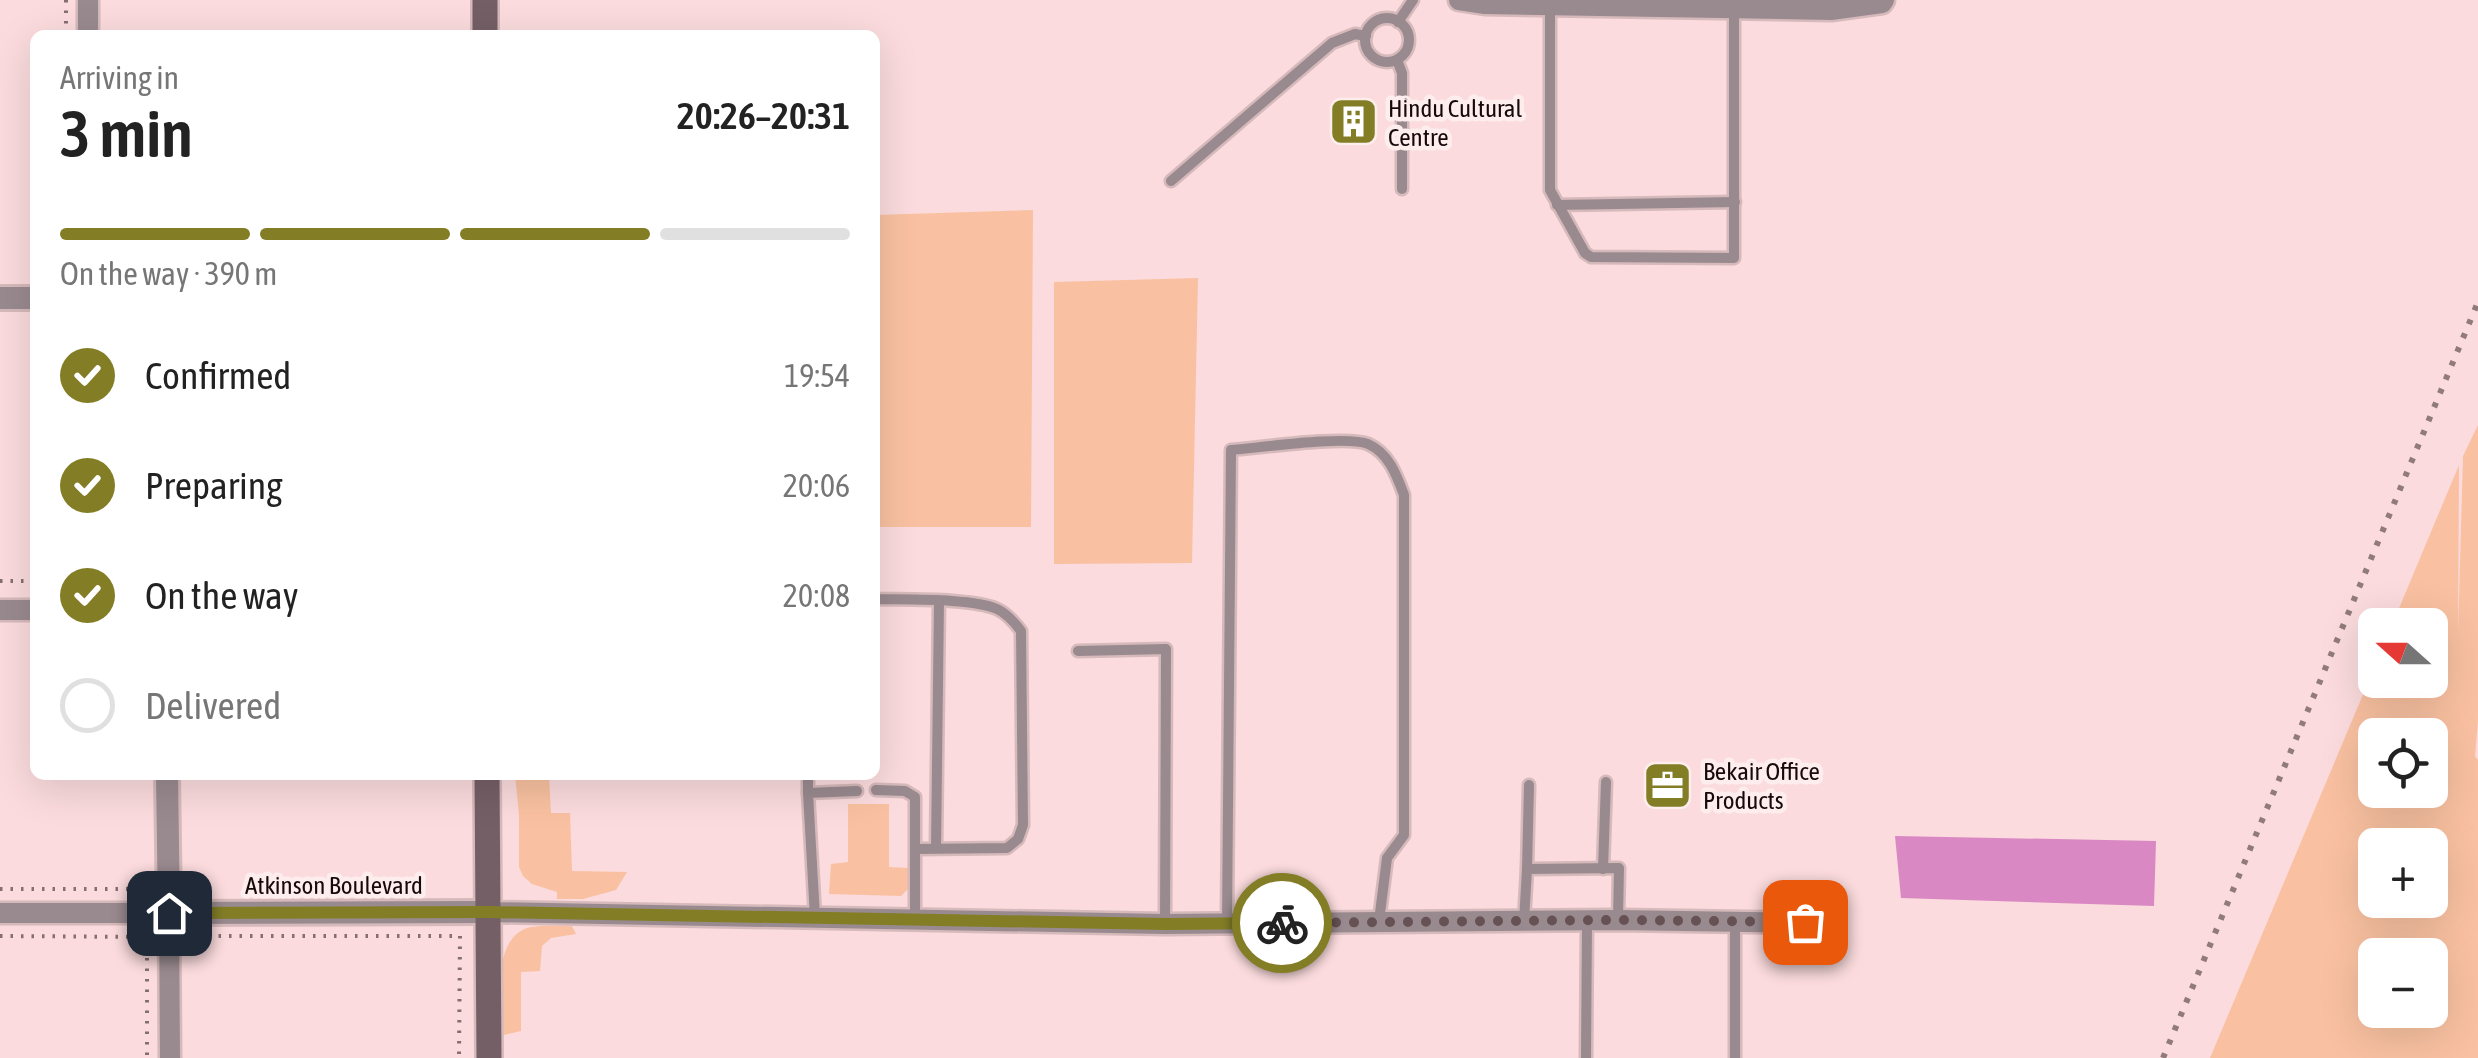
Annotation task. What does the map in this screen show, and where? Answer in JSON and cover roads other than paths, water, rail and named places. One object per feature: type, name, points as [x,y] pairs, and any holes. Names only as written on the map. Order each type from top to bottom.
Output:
[{"type":"main road","points":[[485,0],[485,30]]},
{"type":"main road","points":[[487,780],[489,1058]]},
{"type":"street","points":[[88,0],[88,30]]},
{"type":"street","points":[[1459,0],[1550,6],[1597,3],[1831,10],[1884,0]]},
{"type":"street","points":[[0,298],[30,298]]},
{"type":"street","points":[[0,610],[30,610]]},
{"type":"street","points":[[167,780],[170,1058]]},
{"type":"street","points":[[488,912],[1166,924],[1805,922]]},
{"type":"street","name":"Atkinson Boulevard","points":[[0,913],[488,912]]},
{"type":"lane","points":[[1398,22],[1413,0]]},
{"type":"lane","points":[[1550,6],[1550,190],[1585,253],[1592,257],[1734,258],[1734,9]]},
{"type":"lane","points":[[1388,18],[1398,22],[1406,30],[1409,44],[1397,60],[1376,60],[1368,50],[1366,36],[1374,23],[1388,18]]},
{"type":"lane","points":[[1170,181],[1332,43],[1355,34],[1366,36]]},
{"type":"lane","points":[[1397,60],[1402,73],[1402,189]]},
{"type":"lane","points":[[1556,204],[1735,202]]},
{"type":"lane","points":[[1227,924],[1231,450],[1340,441],[1368,444],[1392,464],[1404,495],[1404,835],[1387,858],[1378,922]]},
{"type":"lane","points":[[880,600],[939,601],[997,609],[1020,631],[1023,825],[1018,839],[1007,848],[916,849]]},
{"type":"lane","points":[[936,848],[939,601]]},
{"type":"lane","points":[[1078,651],[1166,648],[1166,924]]},
{"type":"lane","points":[[808,780],[815,918]]},
{"type":"lane","points":[[1603,869],[1606,782]]},
{"type":"lane","points":[[1524,921],[1529,784]]},
{"type":"lane","points":[[876,790],[905,791],[916,797],[915,919]]},
{"type":"lane","points":[[808,793],[857,791]]},
{"type":"lane","points":[[1527,869],[1618,868],[1618,920]]},
{"type":"lane","points":[[1586,921],[1586,1058]]},
{"type":"lane","points":[[1734,1058],[1735,921]]},
{"type":"railway","points":[[2163,1058],[2478,302]]},
{"type":"place","name":"Hindu Cultural Centre","points":[[1353,122]]},
{"type":"place","name":"Bekair Office Products","points":[[1668,785]]}]
